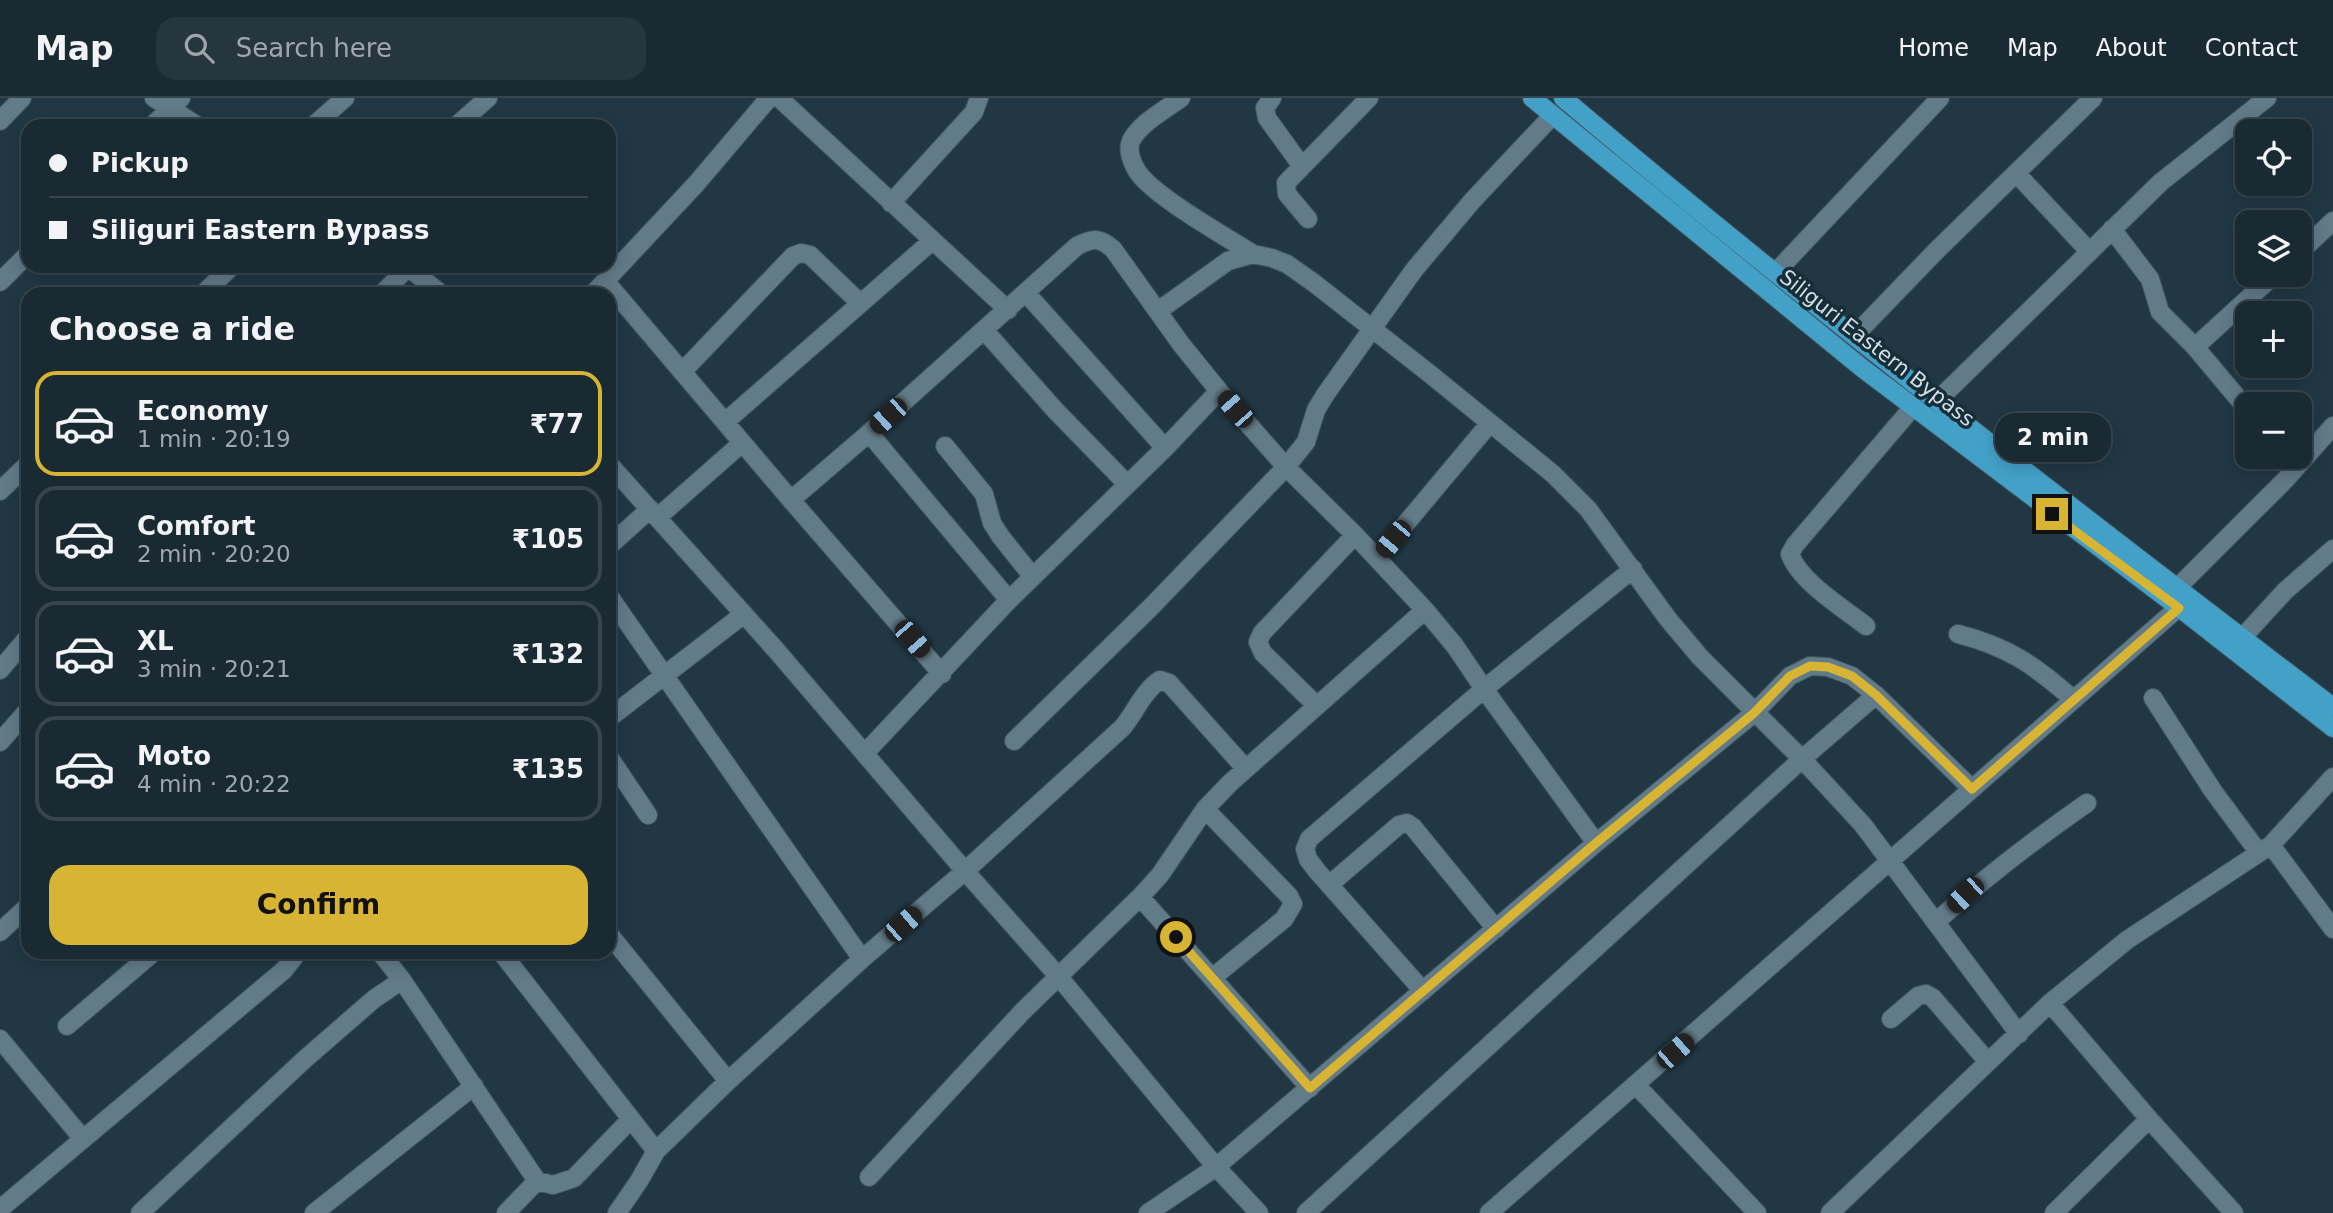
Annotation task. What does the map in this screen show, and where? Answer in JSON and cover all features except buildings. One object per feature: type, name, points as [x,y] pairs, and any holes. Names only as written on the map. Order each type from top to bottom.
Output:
[{"type":"main road","name":"Siliguri Eastern Bypass","points":[[1532,98],[1862,368],[2333,728]]},
{"type":"main road","name":"Siliguri Eastern Bypass","points":[[1563,98],[1854,336],[2333,707]]},
{"type":"street","points":[[0,121],[22,98]]},
{"type":"street","points":[[154,98],[176,103],[191,119]]},
{"type":"street","points":[[321,119],[345,98]]},
{"type":"street","points":[[464,119],[488,98]]},
{"type":"street","points":[[779,98],[1008,310]]},
{"type":"street","points":[[891,203],[974,112],[979,98]]},
{"type":"street","points":[[1181,98],[1139,130],[1130,143],[1131,159],[1138,173],[1157,191],[1253,254],[1287,264],[1553,474],[1588,509],[1668,619],[1700,657],[1802,759],[1863,825],[2018,1034]]},
{"type":"street","points":[[1272,98],[1265,108],[1267,118],[1301,166]]},
{"type":"street","points":[[1308,219],[1287,194],[1286,183],[1369,98]]},
{"type":"street","points":[[1775,273],[1940,98]]},
{"type":"street","points":[[1854,336],[2093,98]]},
{"type":"street","points":[[1937,401],[2161,183],[2267,98]]},
{"type":"street","points":[[616,271],[696,184],[759,102]]},
{"type":"street","points":[[159,119],[176,103]]},
{"type":"street","points":[[1014,741],[1151,607],[1286,467],[1306,442],[1316,410],[1325,395],[1414,270],[1473,200],[1553,115]]},
{"type":"street","points":[[2015,173],[2089,251]]},
{"type":"street","points":[[2312,241],[2333,221]]},
{"type":"street","points":[[2112,229],[2150,279],[2160,312],[2194,346],[2235,395]]},
{"type":"street","points":[[791,500],[1077,246],[1092,239],[1102,240],[1113,248],[1181,344],[1219,391],[1286,467],[1377,558],[1455,646],[1596,843]]},
{"type":"street","points":[[725,422],[932,241]]},
{"type":"street","points":[[682,372],[793,256],[801,253],[810,255],[860,303]]},
{"type":"street","points":[[1158,311],[1228,261],[1253,254]]},
{"type":"street","points":[[0,282],[21,261]]},
{"type":"street","points":[[210,287],[225,273]]},
{"type":"street","points":[[388,287],[401,273]]},
{"type":"street","points":[[416,273],[433,287]]},
{"type":"street","points":[[601,287],[614,273]]},
{"type":"street","points":[[2194,346],[2260,287]]},
{"type":"street","points":[[1026,293],[1165,448]]},
{"type":"street","points":[[616,304],[682,372],[942,674]]},
{"type":"street","points":[[984,330],[1055,410],[1127,484]]},
{"type":"street","points":[[865,753],[1009,600],[1165,448],[1219,391]]},
{"type":"street","points":[[1866,626],[1805,577],[1794,564],[1790,554],[1913,407]]},
{"type":"street","points":[[1377,558],[1490,423]]},
{"type":"street","points":[[2312,444],[2333,426]]},
{"type":"street","points":[[869,433],[1009,600]]},
{"type":"street","points":[[616,541],[742,443]]},
{"type":"street","points":[[945,446],[984,494],[992,523],[1033,576]]},
{"type":"street","points":[[2178,587],[2286,469]]},
{"type":"street","points":[[0,491],[21,471]]},
{"type":"street","points":[[616,472],[865,753],[1059,977],[1216,1167],[1259,1213]]},
{"type":"street","points":[[1317,706],[1263,653],[1258,642],[1262,633],[1355,535]]},
{"type":"street","points":[[2242,638],[2285,591],[2333,549]]},
{"type":"street","points":[[1423,991],[1308,859],[1305,849],[1309,839],[1484,689],[1633,569]]},
{"type":"street","points":[[616,606],[862,959]]},
{"type":"street","points":[[1489,1213],[2179,608]]},
{"type":"street","points":[[869,1177],[1023,1011],[1140,897],[1160,874],[1205,809],[1246,769],[1425,610]]},
{"type":"street","points":[[616,713],[744,614]]},
{"type":"street","points":[[1958,634],[1989,642],[2020,658],[2073,699]]},
{"type":"street","points":[[0,670],[21,646]]},
{"type":"street","points":[[1147,1213],[1216,1167],[1596,843],[1754,713],[1790,676],[1810,666],[1828,667],[1852,676],[1876,695],[1972,789]]},
{"type":"street","points":[[617,1213],[656,1151],[728,1081],[862,959],[965,871],[1122,728],[1145,694],[1160,680],[1169,683],[1246,769]]},
{"type":"street","points":[[1306,1213],[1802,759],[1876,695]]},
{"type":"street","points":[[2153,698],[2213,791],[2333,929]]},
{"type":"street","points":[[0,742],[21,718]]},
{"type":"street","points":[[616,768],[648,815]]},
{"type":"street","points":[[1830,1213],[2050,1003],[2127,940],[2265,849],[2333,777]]},
{"type":"street","points":[[1936,922],[1980,882],[2032,841],[2087,803]]},
{"type":"street","points":[[1205,809],[1289,896],[1293,904],[1284,919],[1212,978]]},
{"type":"street","points":[[1329,885],[1399,825],[1407,823],[1496,929]]},
{"type":"street","points":[[1140,897],[1310,1088]]},
{"type":"street","points":[[0,932],[21,912]]},
{"type":"street","points":[[616,943],[728,1081]]},
{"type":"street","points":[[67,1026],[146,959]]},
{"type":"street","points":[[0,1209],[284,970],[293,959]]},
{"type":"street","points":[[386,959],[537,1181],[553,1185],[574,1178],[630,1120]]},
{"type":"street","points":[[506,959],[656,1151]]},
{"type":"street","points":[[140,1213],[305,1059],[374,999],[402,980]]},
{"type":"street","points":[[1891,1019],[1918,996],[1926,994],[1933,998],[1988,1062]]},
{"type":"street","points":[[2050,1003],[2234,1213]]},
{"type":"street","points":[[0,1039],[83,1139]]},
{"type":"street","points":[[1636,1085],[1757,1213]]},
{"type":"street","points":[[314,1213],[474,1086]]},
{"type":"street","points":[[2054,1213],[2149,1119]]},
{"type":"street","points":[[506,1213],[537,1181]]},
{"type":"route","points":[[1176,937],[1310,1088],[1596,843],[1754,713],[1790,676],[1810,666],[1828,667],[1852,676],[1876,695],[1972,789],[2179,608],[2052,514]]}]
